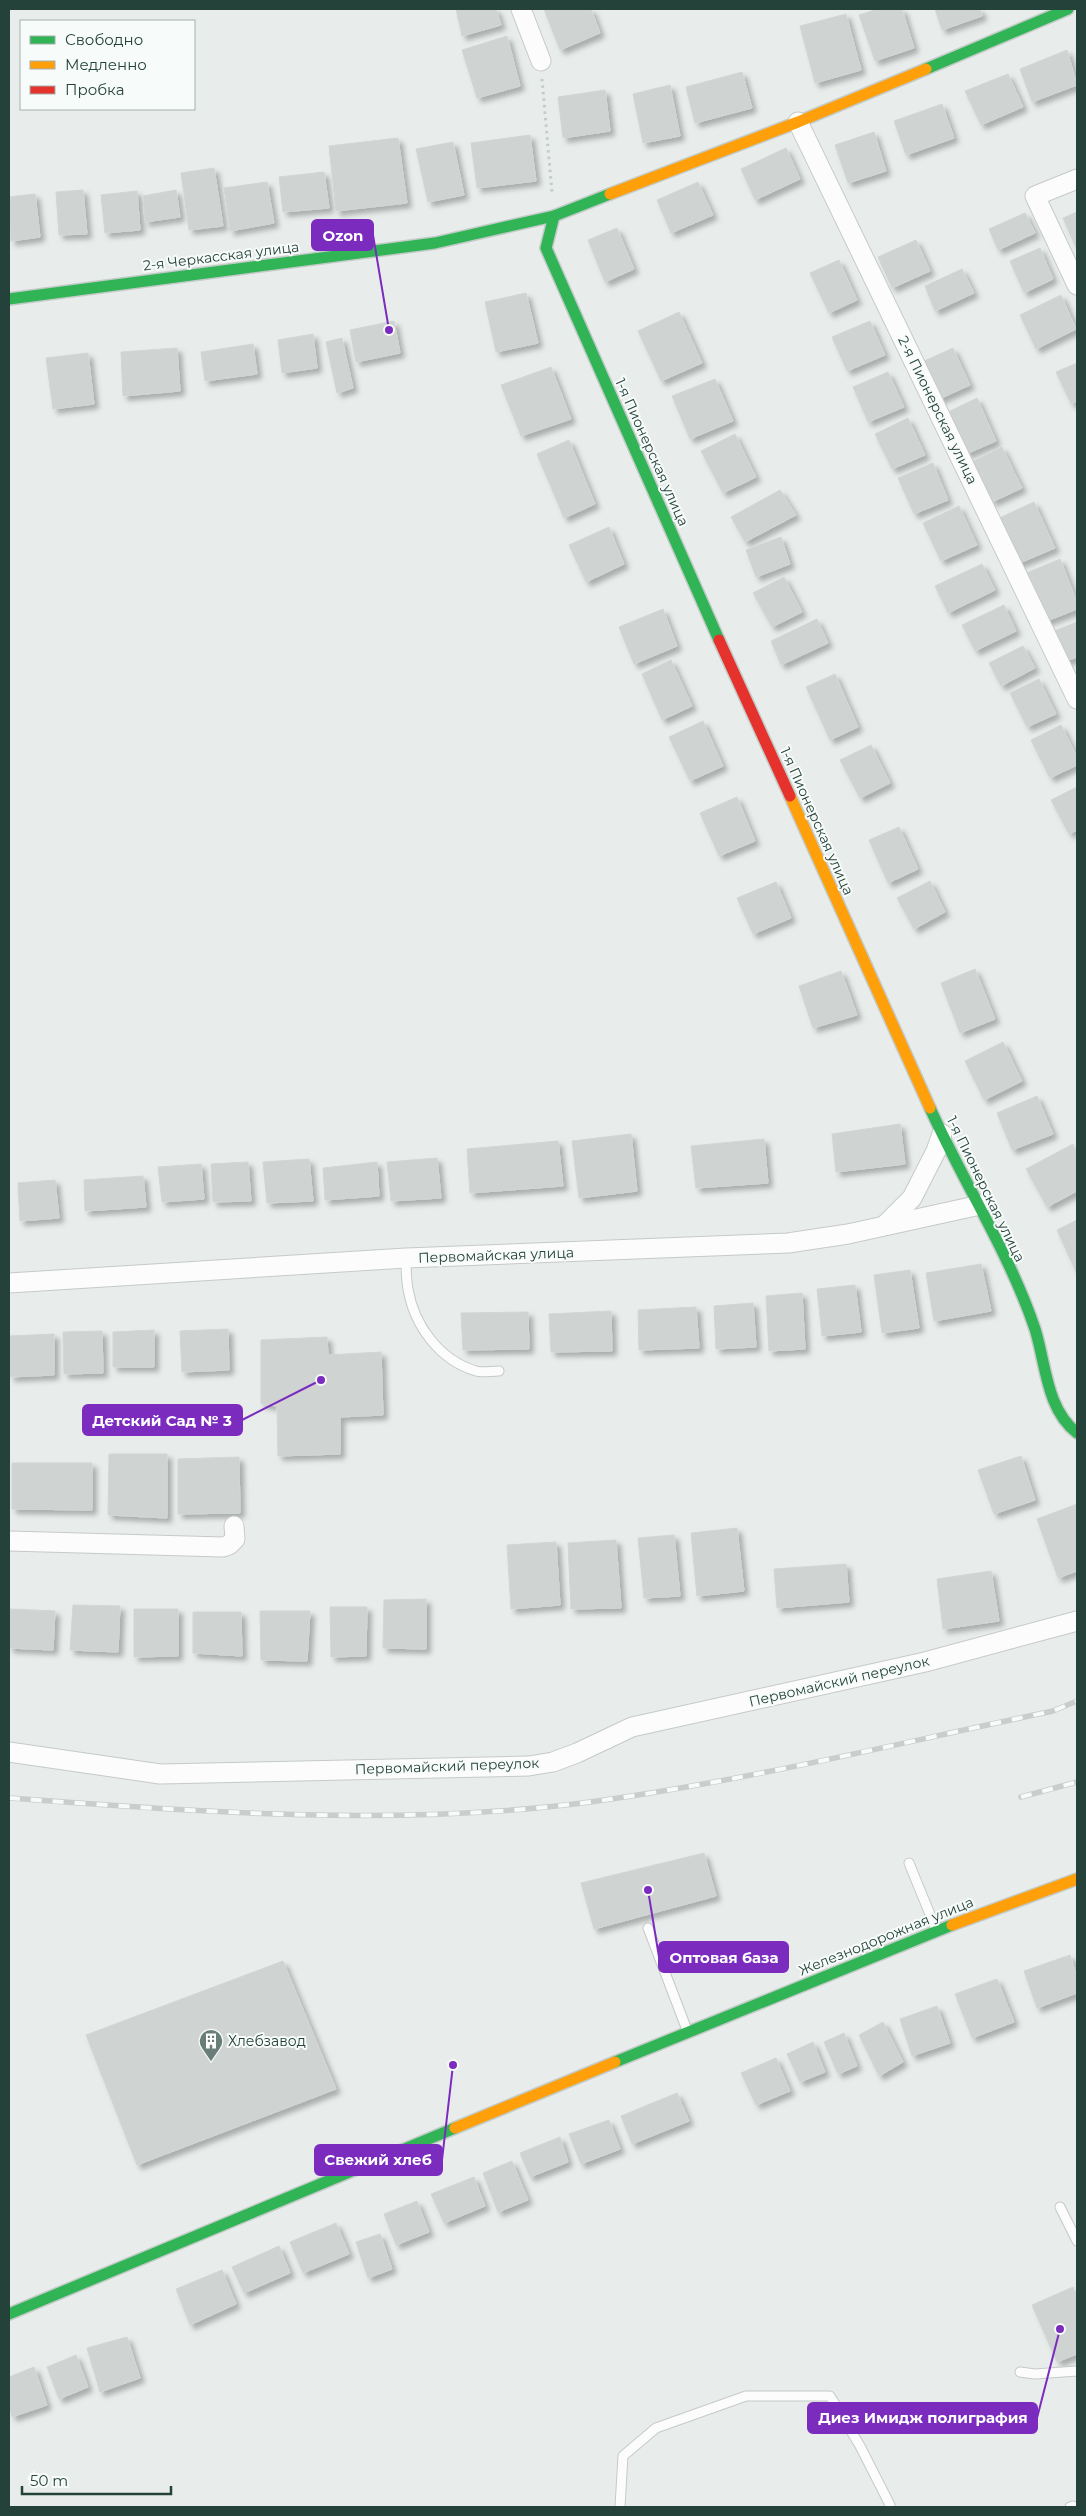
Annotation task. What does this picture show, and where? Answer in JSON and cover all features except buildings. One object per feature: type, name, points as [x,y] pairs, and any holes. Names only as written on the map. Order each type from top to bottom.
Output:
[{"type":"street","points":[[521,9],[541,61]]},
{"type":"street","name":"2-я Черкасская улица","points":[[9,299],[435,243],[554,216],[798,122],[1068,9]]},
{"type":"street","name":"2-я Пионерская улица","points":[[798,122],[1077,699]]},
{"type":"street","points":[[1077,179],[1035,196],[1077,285]]},
{"type":"street","name":"1-я Пионерская улица","points":[[554,216],[546,248],[734,675],[942,1134],[980,1205],[1028,1310],[1036,1332],[1053,1398],[1066,1424],[1077,1433]]},
{"type":"street","points":[[885,1225],[912,1198],[936,1151],[942,1134]]},
{"type":"street","name":"Первомайская улица","points":[[9,1283],[406,1258],[788,1243],[980,1205]]},
{"type":"street","points":[[9,1541],[223,1547],[229,1545],[235,1539],[234,1526]]},
{"type":"street","name":"Первомайский переулок","points":[[9,1752],[160,1774],[529,1766],[553,1762],[577,1753],[632,1727],[925,1662],[1077,1621]]},
{"type":"street","name":"Железнодорожная улица","points":[[9,2314],[688,2032],[937,1932],[1077,1879]]},
{"type":"lane","points":[[406,1258],[410,1297],[418,1320],[435,1347],[456,1363],[477,1372],[499,1371]]},
{"type":"lane","points":[[909,1863],[937,1932]]},
{"type":"lane","points":[[648,1928],[688,2032]]},
{"type":"lane","points":[[1060,2208],[1077,2240]]},
{"type":"lane","points":[[1020,2372],[1035,2374],[1077,2371]]},
{"type":"lane","points":[[620,2507],[623,2456],[656,2428],[746,2396],[830,2396],[860,2446],[889,2507]]},
{"type":"path","points":[[541,61],[554,216]]},
{"type":"railway","points":[[9,1798],[154,1808],[300,1815],[446,1814],[518,1810],[648,1793],[822,1761],[1053,1711],[1077,1701]]},
{"type":"railway","points":[[1021,1797],[1077,1782]]},
{"type":"traffic: fast","points":[[926,69],[1068,9]]},
{"type":"traffic: fast","points":[[9,299],[435,243],[554,216],[610,194]]},
{"type":"traffic: fast","points":[[554,216],[546,248],[719,640]]},
{"type":"traffic: fast","points":[[930,1108],[999,1245],[1024,1300],[1035,1329],[1053,1399],[1059,1412],[1077,1433]]},
{"type":"traffic: fast","points":[[615,2062],[952,1925]]},
{"type":"traffic: fast","points":[[9,2314],[455,2128]]},
{"type":"traffic: slow","points":[[610,194],[798,122],[926,69]]},
{"type":"traffic: slow","points":[[790,796],[930,1108]]},
{"type":"traffic: slow","points":[[952,1925],[1077,1879]]},
{"type":"traffic: slow","points":[[455,2128],[615,2062]]},
{"type":"traffic: jam","points":[[719,640],[790,796]]},
{"type":"place","name":"Ozon","points":[[389,330]]},
{"type":"place","name":"Детский Сад № 3","points":[[321,1380]]},
{"type":"place","name":"Оптовая база","points":[[648,1890]]},
{"type":"place","name":"Хлебзавод","points":[[211,2062]]},
{"type":"place","name":"Свежий хлеб","points":[[453,2065]]},
{"type":"place","name":"Диез Имидж полиграфия","points":[[1060,2329]]}]
